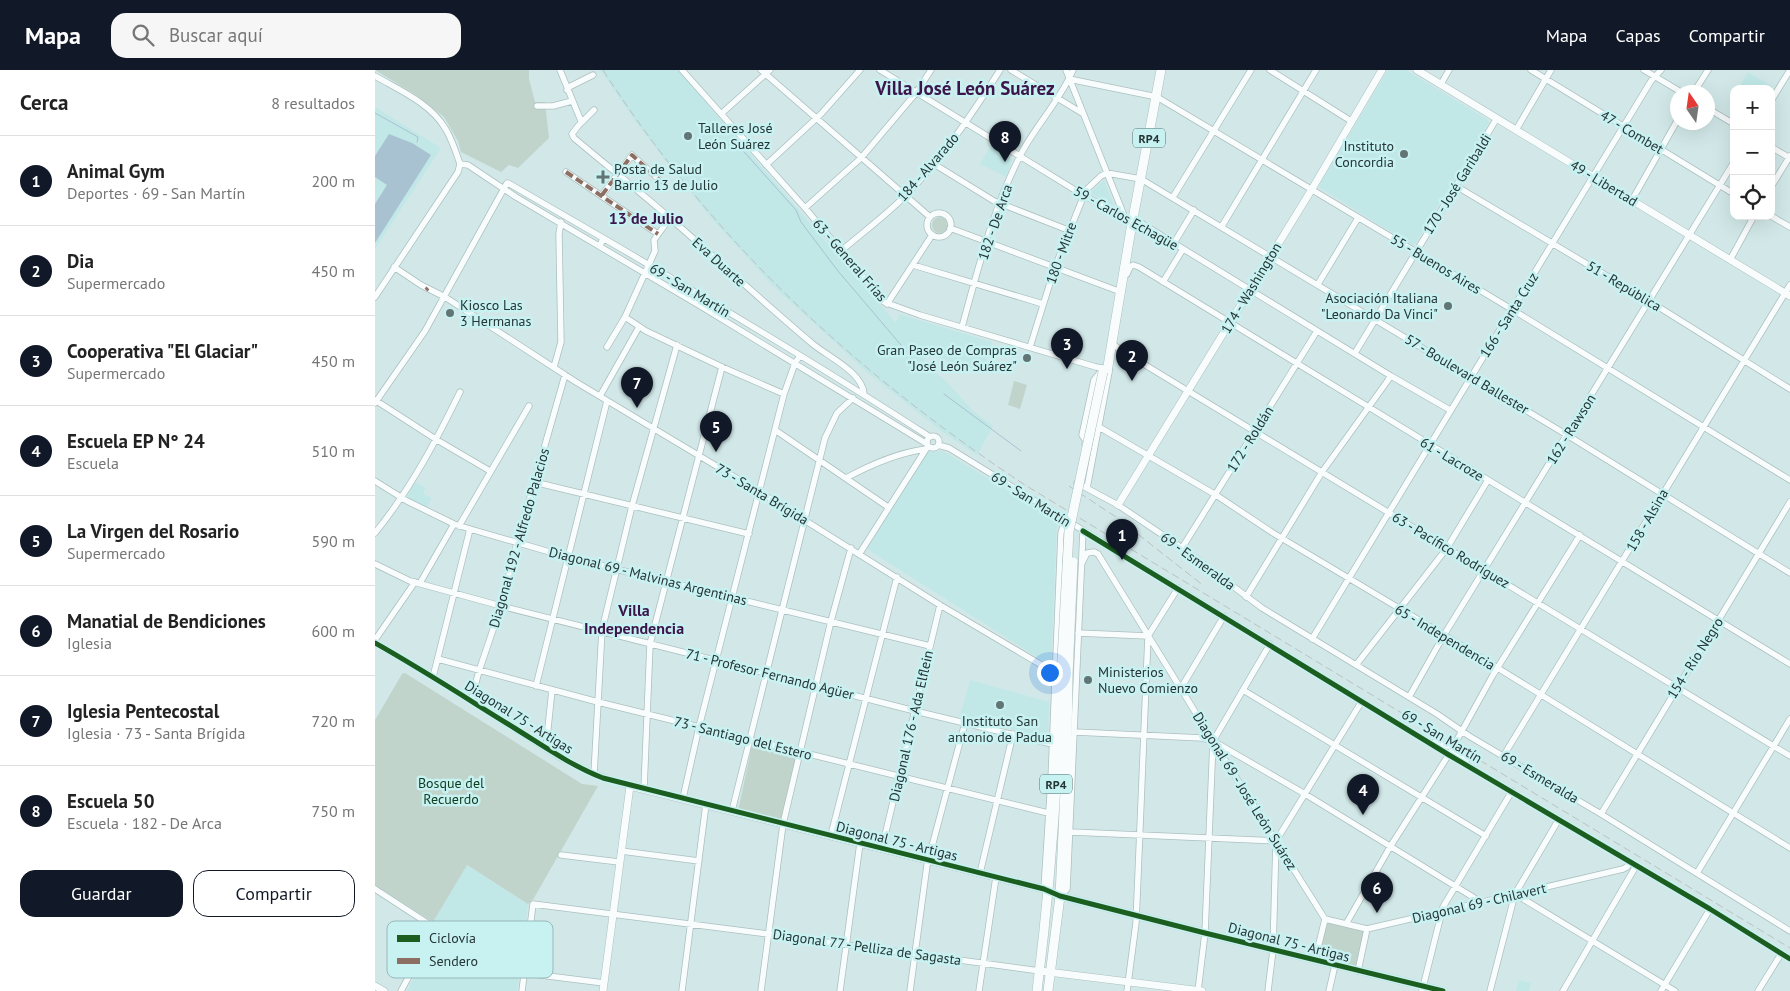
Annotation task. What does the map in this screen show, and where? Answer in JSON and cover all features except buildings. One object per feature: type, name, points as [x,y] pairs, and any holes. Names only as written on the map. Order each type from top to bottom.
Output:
[{"type":"main road","name":"RP4","points":[[1037,991],[1059,756],[1061,675],[1069,531],[1113,340],[1123,282],[1129,220],[1141,178],[1161,70]]},
{"type":"main road","name":"RP4","points":[[1048,991],[1060,896],[1063,825],[1061,675]]},
{"type":"main road","points":[[1051,780],[1059,756]]},
{"type":"street","points":[[560,70],[581,122],[594,110]]},
{"type":"street","name":"63 - General Frías","points":[[682,70],[805,208],[887,304],[1105,370]]},
{"type":"street","points":[[766,165],[817,119],[860,70]]},
{"type":"street","name":"59 - Carlos Echagüe","points":[[880,70],[1083,195],[1129,220],[1141,223],[1450,410]]},
{"type":"street","points":[[805,208],[861,158],[916,93],[931,70]]},
{"type":"street","name":"184 - Alvarado","points":[[841,251],[905,196],[934,164],[966,123],[1000,70]]},
{"type":"street","points":[[1011,70],[1083,113]]},
{"type":"street","points":[[1066,70],[1107,173],[1129,220]]},
{"type":"street","name":"182 - De Arca","points":[[962,327],[1000,203],[1020,155],[1058,97],[1073,70]]},
{"type":"street","points":[[1173,197],[1251,70]]},
{"type":"street","points":[[1270,70],[1351,121]]},
{"type":"street","points":[[1222,226],[1316,70]]},
{"type":"street","name":"174 - Washington","points":[[1118,505],[1312,189],[1382,70]]},
{"type":"street","name":"49 - Libertad","points":[[1417,70],[1788,295]]},
{"type":"street","points":[[1441,84],[1449,70]]},
{"type":"street","name":"47 - Combet","points":[[1531,70],[1730,191]]},
{"type":"street","points":[[1516,130],[1551,70]]},
{"type":"street","points":[[1643,70],[1670,86]]},
{"type":"street","name":"166 - Santa Cruz","points":[[1312,639],[1651,81],[1661,70]]},
{"type":"street","points":[[1698,85],[1708,70]]},
{"type":"street","points":[[1775,94],[1790,70]]},
{"type":"street","points":[[721,114],[765,71],[861,158],[930,217]]},
{"type":"street","points":[[567,90],[569,87],[593,75]]},
{"type":"street","points":[[375,76],[419,103],[439,120],[451,141],[460,164],[458,172],[375,297]]},
{"type":"street","name":"55 - Buenos Aires","points":[[1069,79],[1157,96],[1513,310],[1790,480]]},
{"type":"street","points":[[537,106],[553,106],[572,101]]},
{"type":"street","points":[[1715,113],[1730,122]]},
{"type":"street","name":"170 - José Garibaldi","points":[[1355,353],[1497,118]]},
{"type":"street","name":"Eva Duarte","points":[[581,122],[572,136],[670,218],[763,302],[823,352],[852,371],[862,386],[865,395]]},
{"type":"street","points":[[1632,200],[1672,130]]},
{"type":"street","points":[[1775,149],[1790,157],[1775,181]]},
{"type":"street","points":[[602,195],[632,155],[664,184]]},
{"type":"street","name":"69 - San Martín","points":[[460,164],[468,165],[560,223],[863,404],[927,446],[933,448],[938,445],[949,448],[1449,755],[1710,909],[1790,959]]},
{"type":"street","points":[[934,164],[1000,203],[1068,230]]},
{"type":"street","name":"162 - Rawson","points":[[1409,697],[1444,635],[1730,169]]},
{"type":"street","points":[[567,172],[658,234]]},
{"type":"street","points":[[1107,173],[1141,178]]},
{"type":"street","name":"180 - Mitre","points":[[1030,348],[1055,267],[1083,195],[1089,186],[1107,173]]},
{"type":"street","name":"57 - Boulevard Ballester","points":[[1141,178],[1567,435],[1790,573]]},
{"type":"street","name":"69 - San Martín","points":[[504,188],[508,183],[648,264],[865,395],[930,437],[937,438],[938,445]]},
{"type":"street","name":"51 - República","points":[[1456,186],[1649,301],[1790,389]]},
{"type":"street","points":[[490,472],[375,401],[418,343],[504,188]]},
{"type":"street","points":[[1175,243],[1194,210]]},
{"type":"street","points":[[937,214],[944,215],[949,221],[950,228],[943,236],[932,235],[927,228],[928,220],[937,214]]},
{"type":"street","points":[[554,367],[561,342],[560,223],[565,216]]},
{"type":"street","points":[[607,348],[625,317],[655,251],[654,240],[670,218]]},
{"type":"street","points":[[1318,284],[1358,218]]},
{"type":"street","points":[[1775,218],[1790,227]]},
{"type":"street","points":[[1730,260],[1752,220]]},
{"type":"street","points":[[950,228],[1121,292]]},
{"type":"street","points":[[887,304],[932,235]]},
{"type":"street","points":[[600,246],[603,238]]},
{"type":"street","points":[[1163,282],[1183,249]]},
{"type":"street","points":[[913,265],[1043,304]]},
{"type":"street","name":"61 - Lacroze","points":[[1123,282],[1127,279],[1128,269],[1133,265],[1137,265],[1790,664]]},
{"type":"street","name":"73 - Santa Brígida","points":[[394,267],[421,285],[445,297],[607,401],[860,553],[940,605],[1061,675]]},
{"type":"street","name":"158 - Alsina","points":[[1504,755],[1662,494],[1788,295],[1790,286]]},
{"type":"street","points":[[699,305],[702,296]]},
{"type":"street","points":[[625,317],[639,326],[721,367],[784,394]]},
{"type":"street","points":[[600,396],[639,326]]},
{"type":"street","name":"172 - Roldán","points":[[1182,548],[1317,330]]},
{"type":"street","name":"63 - Pacífico Rodríguez","points":[[1113,340],[1119,349],[1790,756]]},
{"type":"street","points":[[594,774],[601,630],[653,428],[677,345]]},
{"type":"street","points":[[683,798],[699,726],[784,394],[795,364],[800,356]]},
{"type":"street","points":[[644,788],[650,644],[721,367]]},
{"type":"street","points":[[1087,488],[1109,372],[1105,370],[1094,380],[1083,435],[1096,440]]},
{"type":"street","name":"Diagonal 192 - Alfredo Palacios","points":[[471,701],[501,606],[565,375]]},
{"type":"street","points":[[1246,597],[1322,472],[1391,376]]},
{"type":"street","points":[[375,533],[401,498],[437,440],[460,392]]},
{"type":"street","points":[[863,404],[865,395]]},
{"type":"street","points":[[732,811],[819,460],[829,429],[837,413],[853,398]]},
{"type":"street","points":[[536,686],[607,401]]},
{"type":"street","points":[[375,642],[456,525],[529,406]]},
{"type":"street","name":"65 - Independencia","points":[[1099,427],[1216,495],[1281,538],[1399,610],[1444,635],[1790,848]]},
{"type":"street","points":[[775,430],[888,506]]},
{"type":"street","name":"69 - Esmeralda","points":[[1083,435],[1086,441],[1077,482],[1118,505],[1182,548],[1246,597],[1312,639],[1463,730],[1469,736],[1601,814],[1790,932]]},
{"type":"street","points":[[860,553],[927,446],[927,440],[930,437]]},
{"type":"street","points":[[846,478],[876,462],[927,446]]},
{"type":"street","name":"Diagonal 69 - Malvinas Argentinas","points":[[375,480],[401,498],[456,525],[567,557],[930,646]]},
{"type":"street","points":[[1356,665],[1447,548],[1488,480]]},
{"type":"street","points":[[534,482],[749,534]]},
{"type":"street","name":"154 - Río Negro","points":[[1601,814],[1790,502]]},
{"type":"street","points":[[1046,890],[1052,744],[1061,675],[1059,580],[1061,533],[1065,520]]},
{"type":"street","points":[[433,677],[470,529]]},
{"type":"street","points":[[1060,896],[1067,889],[1071,832],[1083,531]]},
{"type":"street","points":[[1437,714],[1440,719],[1456,730],[1456,738],[1463,730],[1537,602],[1580,535]]},
{"type":"street","points":[[761,991],[783,824],[815,685],[851,548]]},
{"type":"street","name":"Diagonal 69 - José León Suárez","points":[[1081,563],[1087,553],[1094,552],[1098,554],[1325,919]]},
{"type":"street","name":"71 - Profesor Fernando Agüer","points":[[375,564],[417,582],[501,606],[1052,744]]},
{"type":"street","points":[[1059,580],[1062,576],[1069,574],[1077,576],[1081,580]]},
{"type":"street","points":[[831,835],[897,577]]},
{"type":"street","points":[[1059,580],[1067,585],[1073,585],[1081,580]]},
{"type":"street","points":[[1127,991],[1137,916],[1148,636],[1178,588]]},
{"type":"street","name":"Diagonal 176 - Ada Elflein","points":[[882,848],[940,605]]},
{"type":"street","points":[[1181,688],[1224,616]]},
{"type":"street","points":[[1079,633],[1148,636]]},
{"type":"street","name":"Diagonal 75 - Artigas","points":[[375,642],[561,758],[594,774],[630,786],[981,873],[1046,890],[1060,896],[1423,989],[1443,991]]},
{"type":"street","points":[[1198,991],[1205,933],[1213,741],[1270,644]]},
{"type":"street","name":"73 - Santiago del Estero","points":[[438,659],[598,702],[997,802],[1048,813]]},
{"type":"street","points":[[546,748],[552,690]]},
{"type":"street","points":[[1243,690],[1485,836]]},
{"type":"street","points":[[1268,991],[1273,950],[1276,841],[1362,701]]},
{"type":"street","points":[[1697,873],[1790,719]]},
{"type":"street","points":[[910,991],[929,861],[965,723]]},
{"type":"street","points":[[1075,732],[1202,738],[1213,741],[1305,794],[1481,902]]},
{"type":"street","points":[[981,873],[1013,734]]},
{"type":"street","points":[[1419,736],[1451,747],[1476,770]]},
{"type":"street","points":[[1346,924],[1390,847],[1449,755],[1451,747]]},
{"type":"street","points":[[603,991],[630,786]]},
{"type":"street","points":[[1423,989],[1440,912],[1512,791]]},
{"type":"street","points":[[682,991],[706,804]]},
{"type":"street","points":[[1490,991],[1515,894],[1559,819]]},
{"type":"street","points":[[1063,825],[1071,832],[1276,841]]},
{"type":"street","points":[[840,991],[860,843]]},
{"type":"street","points":[[621,851],[699,861]]},
{"type":"street","points":[[561,854],[619,862]]},
{"type":"street","name":"Diagonal 69 - Chilavert","points":[[1325,919],[1367,929],[1623,869],[1627,867],[1629,862]]},
{"type":"street","points":[[1563,991],[1636,866]]},
{"type":"street","points":[[979,991],[996,877]]},
{"type":"street","points":[[375,890],[424,921]]},
{"type":"street","points":[[1515,894],[1675,991]]},
{"type":"street","name":"Diagonal 77 - Pelliza de Sagasta","points":[[531,921],[533,904],[1202,991]]},
{"type":"street","points":[[1661,991],[1710,909]]},
{"type":"street","points":[[1315,960],[1325,919]]},
{"type":"street","points":[[1358,971],[1367,929]]},
{"type":"street","points":[[1758,991],[1781,954]]},
{"type":"street","points":[[1329,991],[1335,965]]},
{"type":"street","points":[[553,977],[604,983]]},
{"type":"street","points":[[401,991],[408,978]]},
{"type":"street","points":[[522,991],[523,978]]},
{"type":"street","points":[[375,986],[384,991]]},
{"type":"shaded area","points":[[600,70],[678,70],[896,323],[899,314],[992,342],[982,372],[927,354],[923,363],[946,381],[973,411],[993,426],[977,455],[940,430],[867,372],[773,286],[713,220],[676,175],[635,121]]},
{"type":"shaded area","name":"Instituto Concordia","points":[[1388,70],[1406,70],[1488,120],[1489,123],[1415,244],[1412,245],[1320,188],[1319,185]]},
{"type":"shaded area","points":[[1748,72],[1770,85],[1740,85]]},
{"type":"shaded area","points":[[375,107],[441,148],[375,249]]},
{"type":"shaded area","points":[[389,134],[412,143],[431,155],[375,243],[375,204],[387,185],[375,177],[375,156]]},
{"type":"shaded area","points":[[991,145],[1012,160],[1006,177],[980,164]]},
{"type":"shaded area","points":[[1104,180],[1115,208],[1090,193]]},
{"type":"shaded area","points":[[943,451],[1057,521],[1051,666],[867,549],[927,452]]},
{"type":"shaded area","points":[[415,482],[426,488],[423,494],[432,498],[427,507],[407,499]]},
{"type":"shaded area","points":[[970,680],[1049,702],[1048,737],[960,716]]},
{"type":"shaded area","points":[[466,865],[528,904],[526,921],[434,921]]},
{"type":"shaded area","points":[[414,978],[519,978],[517,991],[407,991]]},
{"type":"shaded area","points":[[1519,980],[1531,983],[1529,991],[1516,991]]},
{"type":"green space","points":[[375,70],[529,70],[529,79],[535,102],[545,102],[549,138],[518,168],[509,165],[501,172],[461,152],[458,141],[444,117],[416,95]]},
{"type":"green space","points":[[940,217],[946,219],[948,225],[946,231],[940,233],[934,231],[932,225],[934,219]]},
{"type":"green space","points":[[1014,381],[1027,385],[1020,409],[1008,405]]},
{"type":"green space","name":"Bosque del Recuerdo","points":[[405,673],[582,784],[598,786],[534,898],[528,904],[467,865],[434,921],[375,885],[375,720],[402,674]]},
{"type":"green space","points":[[753,741],[798,752],[782,822],[738,811]]},
{"type":"green space","points":[[1327,922],[1365,931],[1357,967],[1318,958]]},
{"type":"waterway","points":[[375,113],[418,137],[417,142]]},
{"type":"waterway","points":[[737,144],[796,210],[801,222],[838,271],[912,358]]},
{"type":"waterway","points":[[944,394],[1021,451]]},
{"type":"tunnel","points":[[1453,748],[1458,738]]},
{"type":"railway","points":[[603,70],[646,133],[692,192],[740,247],[791,300],[903,397],[962,442],[1025,485],[1790,948]]},
{"type":"railway","points":[[1069,486],[1116,517],[1204,586]]},
{"type":"marked path","points":[[602,195],[632,155],[664,184]]},
{"type":"marked path","points":[[566,172],[658,234]]},
{"type":"cycle path","points":[[1083,531],[1449,755],[1710,909],[1790,959]]},
{"type":"cycle path","points":[[375,643],[559,756],[603,778],[1044,889],[1060,896],[1205,933],[1443,991]]},
{"type":"place","name":"Talleres José León Suárez","points":[[688,136]]},
{"type":"place","name":"Instituto Concordia","points":[[1404,154]]},
{"type":"place","name":"Escuela 50","points":[[1005,162]]},
{"type":"place","name":"Posta de Salud Barrio 13 de Julio","points":[[603,177]]},
{"type":"place","name":"Asociación Italiana \"Leonardo Da Vinci\"","points":[[1448,306]]},
{"type":"place","name":"Kiosco Las 3 Hermanas","points":[[450,313]]},
{"type":"place","name":"Gran Paseo de Compras \"José León Suárez\"","points":[[1027,358]]},
{"type":"place","name":"Cooperativa \"El Glaciar\"","points":[[1067,369]]},
{"type":"place","name":"Dia","points":[[1132,381]]},
{"type":"place","name":"Iglesia Pentecostal","points":[[637,408]]},
{"type":"place","name":"La Virgen del Rosario","points":[[716,452]]},
{"type":"place","name":"Animal Gym","points":[[1122,560]]},
{"type":"place","name":"Ministerios Nuevo Comienzo","points":[[1088,680]]},
{"type":"place","name":"Instituto San antonio de Padua","points":[[1000,705]]},
{"type":"place","name":"Escuela EP N° 24","points":[[1363,815]]},
{"type":"place","name":"Manatial de Bendiciones","points":[[1377,913]]},
{"type":"district","name":"Villa José León Suárez","points":[[965,88]]},
{"type":"district","name":"13 de Julio","points":[[646,218]]},
{"type":"district","name":"Villa Independencia","points":[[634,619]]}]
